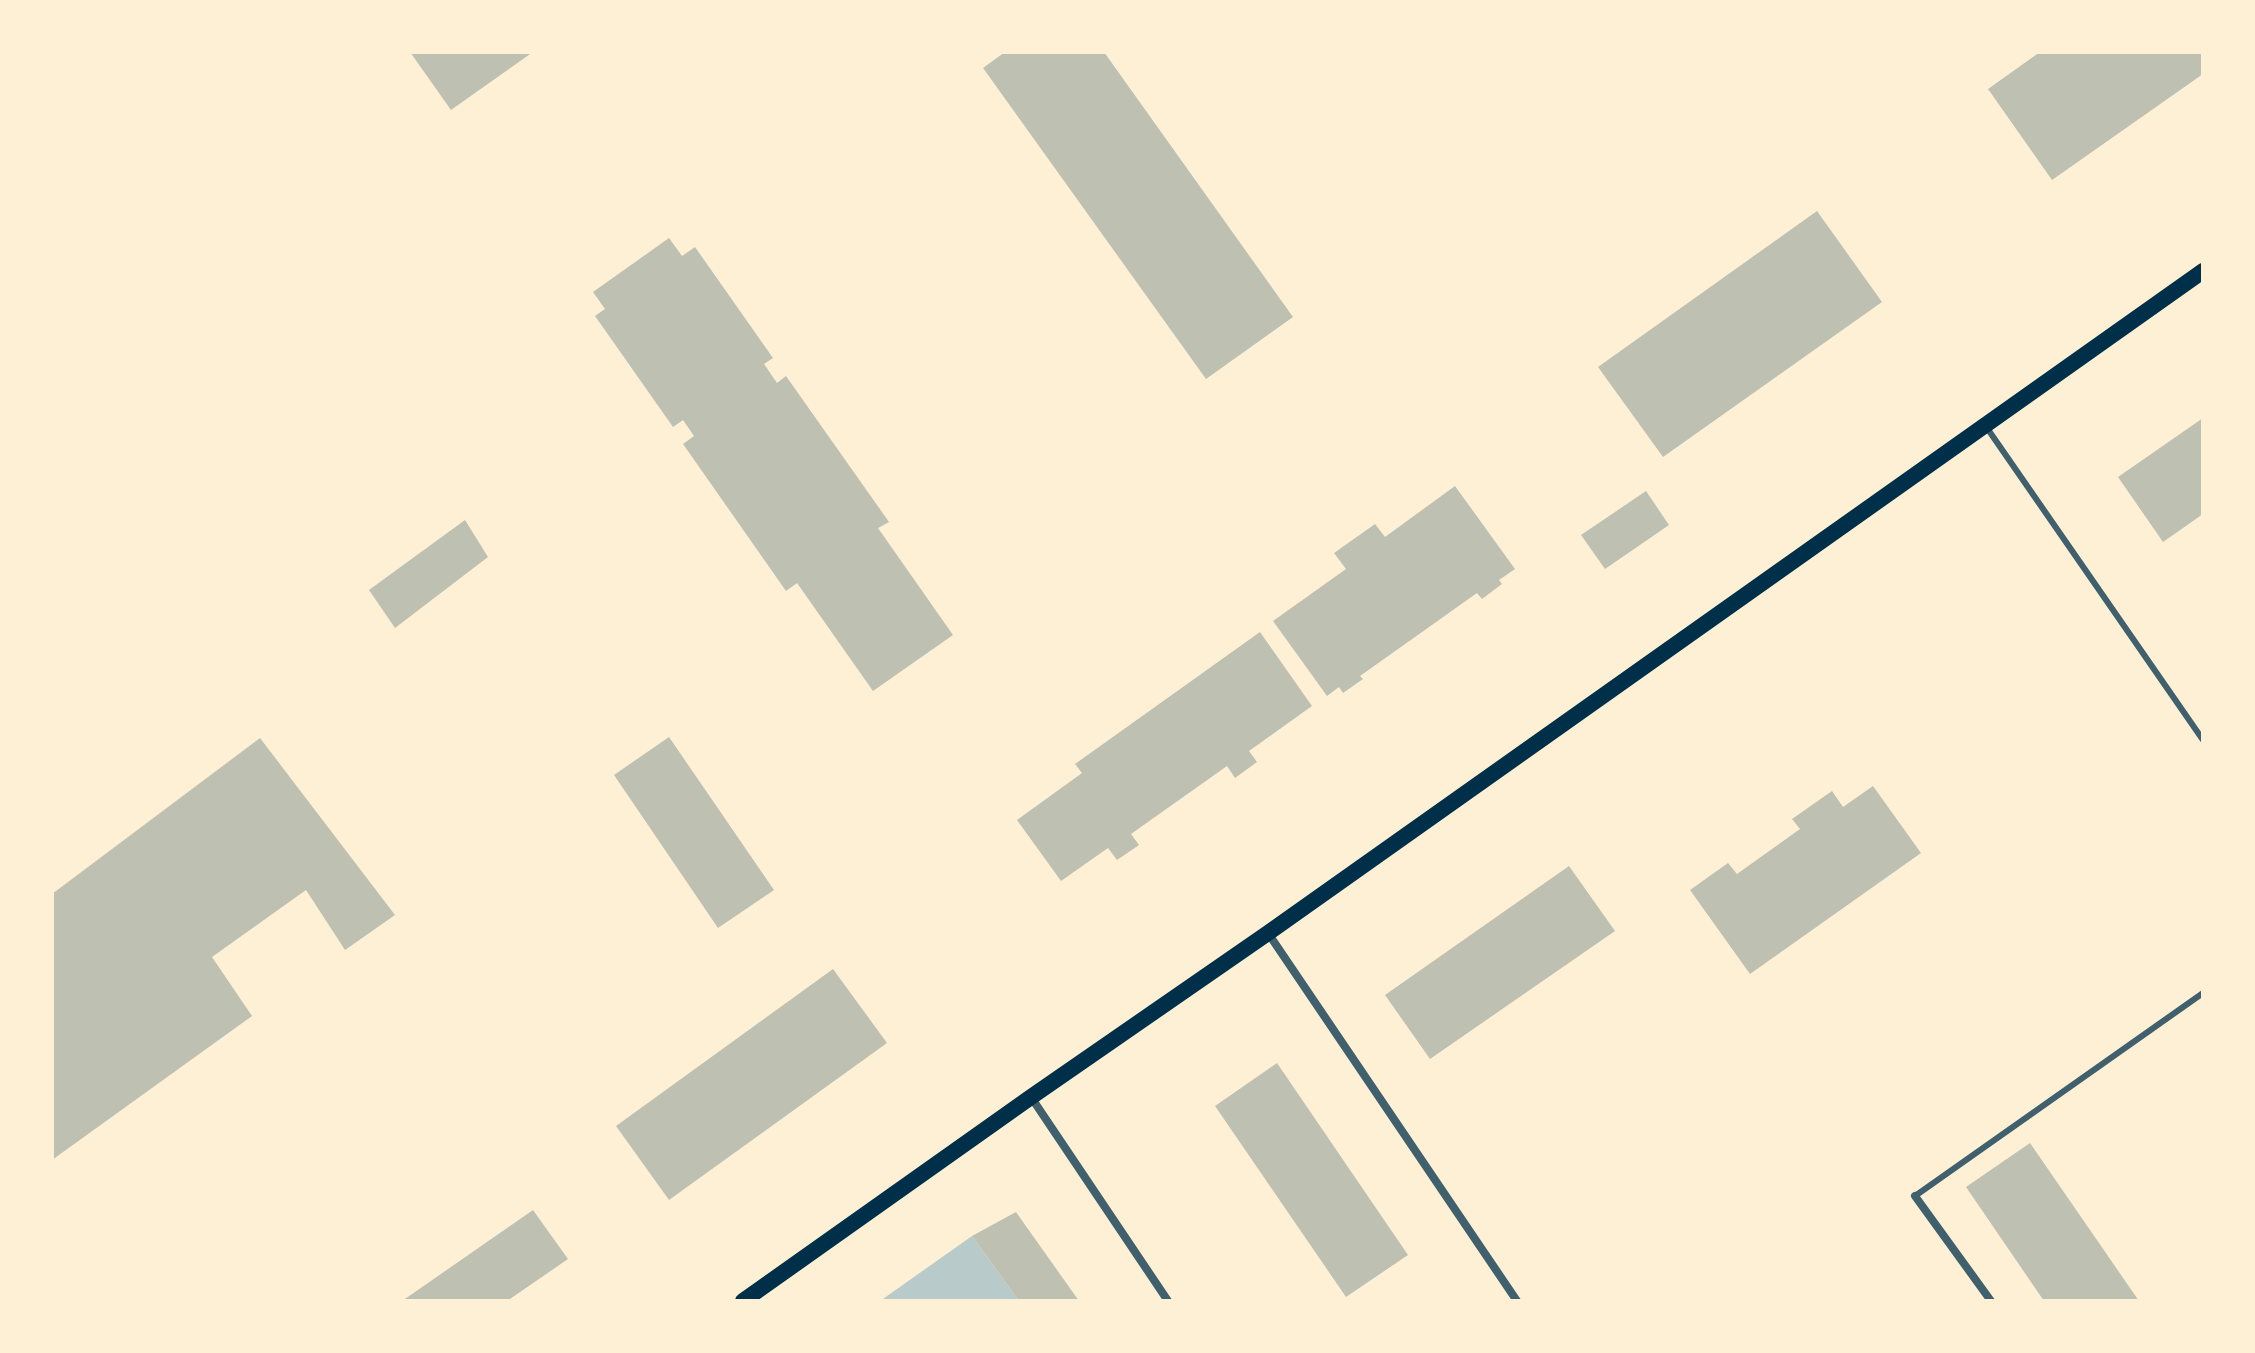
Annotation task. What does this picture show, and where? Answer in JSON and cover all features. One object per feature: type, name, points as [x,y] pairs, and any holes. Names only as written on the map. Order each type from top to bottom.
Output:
[{"type":"main road","points":[[743,1301],[2203,271]]},
{"type":"street","points":[[1268,933],[1517,1301]]},
{"type":"street","points":[[1031,1097],[1168,1301]]},
{"type":"street","points":[[1915,1196],[1991,1301]]},
{"type":"lane","points":[[1985,425],[2203,740]]},
{"type":"lane","points":[[1915,1196],[2203,993]]},
{"type":"shaded area","points":[[972,1236],[1019,1301],[880,1301]]},
{"type":"building","points":[[410,52],[533,52],[451,110]]},
{"type":"building","points":[[1005,52],[1104,52],[1293,317],[1206,379],[983,68]]},
{"type":"building","points":[[2040,52],[2203,52],[2203,74],[2052,180],[1988,89]]},
{"type":"building","points":[[1817,211],[1882,302],[1663,457],[1598,367]]},
{"type":"building","points":[[669,238],[682,256],[695,247],[773,358],[764,364],[777,383],[786,376],[889,522],[878,528],[953,635],[873,691],[797,583],[786,591],[683,444],[694,436],[683,420],[673,427],[595,316],[605,309],[593,292]]},
{"type":"building","points":[[2203,418],[2203,514],[2163,542],[2118,477]]},
{"type":"building","points":[[1455,486],[1515,569],[1499,580],[1502,584],[1482,599],[1477,593],[1360,676],[1363,679],[1343,693],[1339,687],[1327,696],[1273,621],[1346,569],[1334,553],[1375,524],[1385,537]]},
{"type":"building","points":[[1646,491],[1669,525],[1605,569],[1581,535]]},
{"type":"building","points":[[465,520],[488,557],[395,628],[369,590]]},
{"type":"building","points":[[1260,632],[1312,706],[1249,751],[1257,762],[1235,778],[1227,766],[1131,834],[1139,845],[1117,860],[1108,848],[1061,881],[1017,820],[1082,773],[1075,764]]},
{"type":"building","points":[[669,737],[774,890],[718,928],[614,775]]},
{"type":"building","points":[[260,738],[395,915],[345,950],[306,890],[212,957],[252,1016],[52,1160],[52,894]]},
{"type":"building","points":[[1873,786],[1921,853],[1750,974],[1690,890],[1728,863],[1737,874],[1800,829],[1792,819],[1832,791],[1843,807]]},
{"type":"building","points":[[1569,866],[1615,931],[1430,1059],[1385,995]]},
{"type":"building","points":[[833,969],[887,1043],[669,1200],[616,1126]]},
{"type":"building","points":[[1277,1063],[1408,1255],[1346,1297],[1215,1106]]},
{"type":"building","points":[[2030,1143],[2139,1301],[2044,1301],[1966,1187]]},
{"type":"building","points":[[533,1210],[568,1259],[507,1301],[402,1301]]},
{"type":"building","points":[[1016,1212],[1079,1301],[1019,1301],[972,1236]]}]
